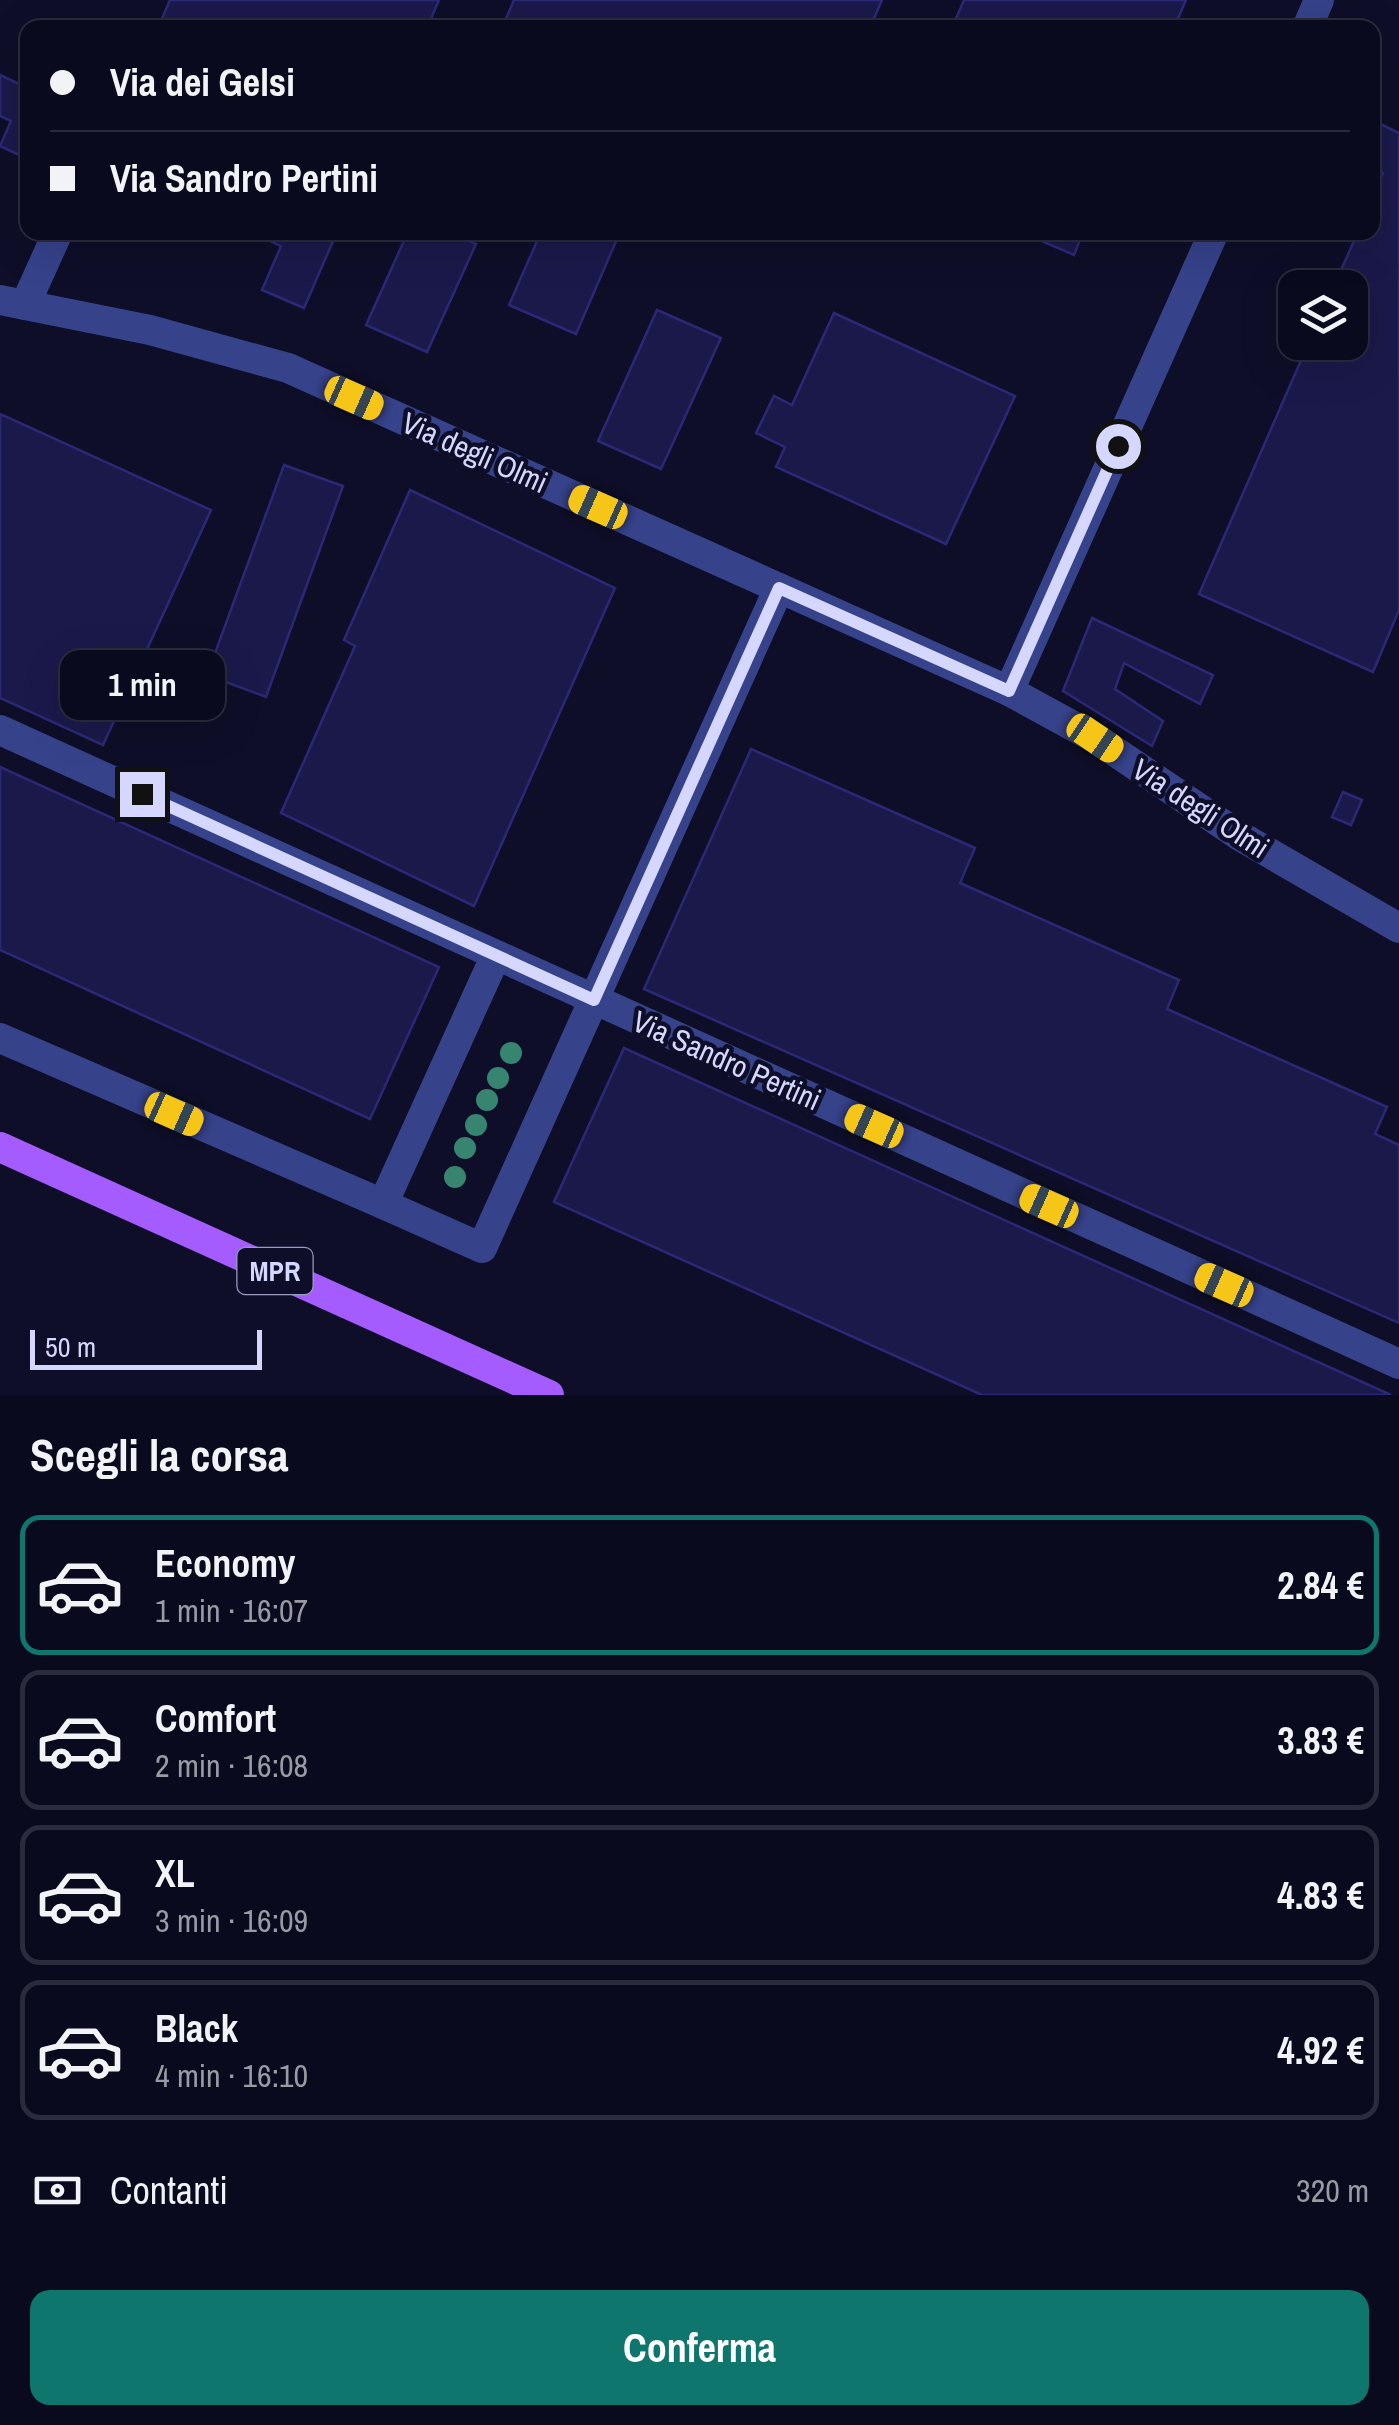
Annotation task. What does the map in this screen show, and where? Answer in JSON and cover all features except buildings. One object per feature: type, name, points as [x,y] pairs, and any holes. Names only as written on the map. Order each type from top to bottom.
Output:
[{"type":"main road","name":"MPR","points":[[0,1147],[550,1395]]},
{"type":"street","points":[[12,302],[53,240]]},
{"type":"street","points":[[1009,691],[1210,240]]},
{"type":"street","name":"Via degli Olmi","points":[[12,302],[150,330],[288,368],[1009,691],[1095,738],[1240,836],[1399,928]]},
{"type":"street","points":[[0,1038],[482,1248],[779,588]]},
{"type":"street","name":"Via Sandro Pertini","points":[[0,730],[1399,1364]]},
{"type":"street","points":[[383,1204],[496,955]]},
{"type":"route","points":[[142,794],[594,1000],[779,588],[1009,691],[1118,446]]}]
